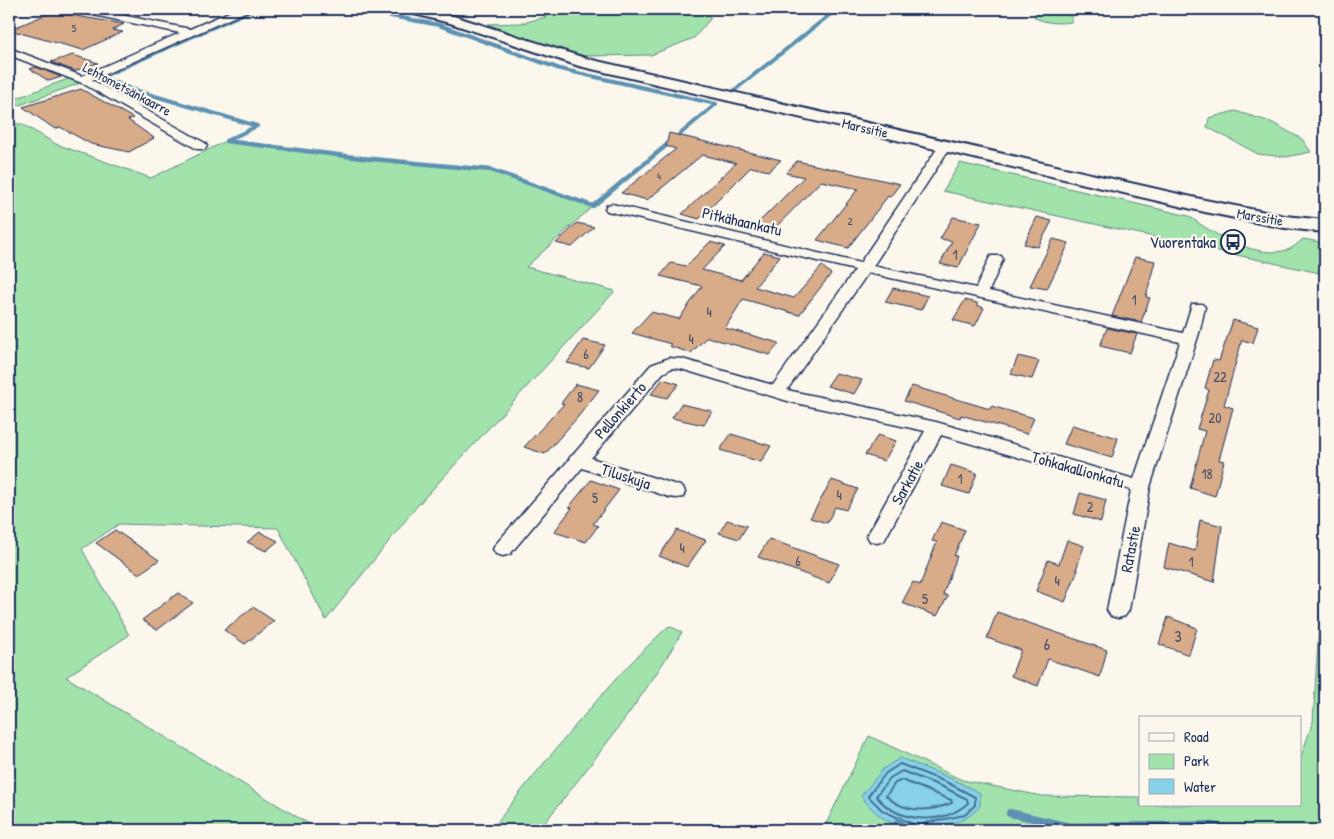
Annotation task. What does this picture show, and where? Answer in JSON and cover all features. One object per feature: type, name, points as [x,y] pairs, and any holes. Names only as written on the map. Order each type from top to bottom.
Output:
[{"type":"main road","name":"Marssitie","points":[[411,9],[456,20],[549,53],[584,63],[1237,213],[1325,226]]},
{"type":"street","points":[[78,9],[189,32]]},
{"type":"street","points":[[82,80],[244,9]]},
{"type":"street","name":"Lehtometsänkaarre","points":[[9,51],[82,80],[201,146]]},
{"type":"street","points":[[777,392],[864,268],[945,146]]},
{"type":"street","name":"Pitkähaankatu","points":[[612,208],[864,268]]},
{"type":"street","points":[[981,293],[996,259]]},
{"type":"street","points":[[864,268],[1188,339]]},
{"type":"street","name":"Tohkakallionkatu","points":[[777,392],[818,403],[936,428],[1142,487],[1197,307]]},
{"type":"street","name":"Pellonkierto","points":[[503,549],[656,368],[669,363],[682,364],[777,392]]},
{"type":"street","name":"Sarkatie","points":[[877,536],[936,428]]},
{"type":"street","name":"Tiluskuja","points":[[577,460],[676,492]]},
{"type":"street","name":"Ratastie","points":[[1118,610],[1142,487]]},
{"type":"green space","points":[[535,9],[687,9],[704,12],[711,18],[694,38],[651,55],[585,56],[531,41],[488,24],[522,23],[546,17],[548,13]]},
{"type":"green space","points":[[1035,9],[1057,9],[1073,18],[1071,22],[1066,23],[1044,21],[1035,18]]},
{"type":"green space","points":[[73,77],[86,81],[9,109],[9,101]]},
{"type":"green space","points":[[1235,111],[1271,122],[1302,139],[1311,152],[1286,157],[1258,154],[1207,127],[1209,118]]},
{"type":"green space","points":[[9,124],[22,124],[56,144],[151,178],[226,141],[362,158],[491,170],[593,206],[526,267],[615,291],[417,506],[326,620],[278,528],[119,524],[82,549],[129,635],[66,677],[319,830],[9,830]]},
{"type":"green space","points":[[960,163],[1189,216],[1223,238],[1250,249],[1278,252],[1290,249],[1303,239],[1325,243],[1324,274],[943,191]]},
{"type":"green space","points":[[1324,544],[1325,830],[823,830],[869,736],[962,780],[1042,796],[1139,797],[1139,806],[1302,806],[1302,753],[1313,722]]},
{"type":"green space","points":[[669,626],[682,632],[666,658],[614,734],[539,830],[492,830],[532,777],[597,700]]},
{"type":"water","points":[[900,758],[948,777],[980,793],[980,806],[962,820],[926,827],[904,827],[886,820],[877,814],[861,796],[883,769]]},
{"type":"building","points":[[52,12],[124,24],[112,30],[123,32],[83,50],[9,30]]},
{"type":"building","points":[[73,55],[98,63],[75,71],[51,62]]},
{"type":"building","points":[[36,67],[61,77],[49,81],[30,69]]},
{"type":"building","points":[[81,89],[133,118],[128,120],[154,138],[129,152],[91,144],[60,127],[55,129],[23,107]]},
{"type":"building","points":[[669,133],[781,160],[769,171],[751,167],[699,219],[682,214],[736,163],[702,155],[647,200],[621,193],[676,149],[666,146]]},
{"type":"building","points":[[797,161],[900,184],[890,197],[888,196],[848,248],[817,240],[858,189],[821,181],[769,234],[752,229],[804,177],[786,173]]},
{"type":"building","points":[[953,217],[981,223],[958,268],[940,264],[952,241],[940,239]]},
{"type":"building","points":[[1037,217],[1052,221],[1038,247],[1024,244]]},
{"type":"building","points":[[577,223],[594,227],[572,247],[556,243]]},
{"type":"building","points":[[1053,239],[1069,243],[1047,289],[1030,286]]},
{"type":"building","points":[[710,242],[725,246],[702,270],[741,280],[764,252],[780,256],[755,287],[794,298],[822,266],[831,274],[799,315],[743,299],[725,328],[779,343],[770,355],[707,337],[691,353],[669,346],[671,344],[632,333],[651,312],[679,319],[702,286],[660,276],[671,263],[686,266]]},
{"type":"building","points":[[1135,257],[1155,261],[1146,297],[1150,298],[1141,322],[1112,316]]},
{"type":"building","points":[[893,288],[928,296],[921,310],[885,302]]},
{"type":"building","points":[[965,300],[977,303],[977,305],[984,308],[975,326],[953,320]]},
{"type":"building","points":[[1233,320],[1258,327],[1253,343],[1242,340],[1224,405],[1233,408],[1219,460],[1224,461],[1215,496],[1190,488],[1205,431],[1197,429],[1209,390],[1205,388],[1213,360],[1219,361]]},
{"type":"building","points":[[1107,328],[1137,334],[1130,353],[1100,346]]},
{"type":"building","points":[[583,340],[605,345],[589,368],[567,363]]},
{"type":"building","points":[[1018,356],[1039,361],[1032,379],[1011,374]]},
{"type":"building","points":[[836,373],[862,380],[854,394],[827,386]]},
{"type":"building","points":[[663,379],[679,384],[667,398],[651,394]]},
{"type":"building","points":[[576,384],[599,390],[545,454],[524,447],[564,404],[561,403]]},
{"type":"building","points":[[912,386],[990,409],[991,406],[1034,418],[1027,434],[961,415],[960,418],[904,401]]},
{"type":"building","points":[[681,404],[712,411],[704,425],[672,418]]},
{"type":"building","points":[[1072,425],[1118,438],[1112,458],[1064,444]]},
{"type":"building","points":[[731,434],[771,446],[761,462],[720,450]]},
{"type":"building","points":[[878,435],[896,441],[884,461],[865,455]]},
{"type":"building","points":[[951,465],[977,473],[969,494],[942,486]]},
{"type":"building","points":[[591,480],[619,490],[593,524],[598,526],[586,542],[554,532],[572,508],[569,507]]},
{"type":"building","points":[[832,480],[858,489],[846,510],[835,507],[827,523],[810,518]]},
{"type":"building","points":[[1080,493],[1106,500],[1101,522],[1074,514]]},
{"type":"building","points":[[727,520],[747,526],[739,539],[719,533]]},
{"type":"building","points":[[1200,520],[1222,526],[1214,582],[1164,567],[1169,543],[1195,551]]},
{"type":"building","points":[[941,522],[965,530],[954,556],[957,556],[943,594],[948,596],[937,616],[902,603],[913,582],[920,585],[937,542],[932,541]]},
{"type":"building","points":[[115,530],[159,560],[139,574],[96,543]]},
{"type":"building","points":[[677,530],[706,540],[687,567],[659,556]]},
{"type":"building","points":[[260,532],[278,541],[266,551],[247,542]]},
{"type":"building","points":[[769,539],[839,564],[829,583],[758,557]]},
{"type":"building","points":[[1067,540],[1084,546],[1076,570],[1078,570],[1065,602],[1036,591],[1048,560],[1059,564]]},
{"type":"building","points":[[178,593],[193,603],[157,630],[142,620]]},
{"type":"building","points":[[253,607],[274,621],[245,644],[224,630]]},
{"type":"building","points":[[997,612],[1107,650],[1100,677],[1048,659],[1038,686],[1011,676],[1021,650],[987,638]]},
{"type":"building","points":[[1168,617],[1197,628],[1189,655],[1159,644]]},
{"type":"waterway","points":[[228,140],[257,126],[131,89],[102,77],[254,9]]},
{"type":"waterway","points":[[353,9],[439,25],[560,69],[716,104],[673,140]]},
{"type":"waterway","points":[[731,93],[837,9]]},
{"type":"waterway","points":[[231,139],[226,141],[362,158],[491,170],[593,206],[674,139]]},
{"type":"waterway","points":[[1010,813],[1070,827],[1208,825],[1230,830]]},
{"type":"waterway","points":[[893,830],[900,820]]},
{"type":"place","name":"Vuorentaka","points":[[1233,242]]}]
